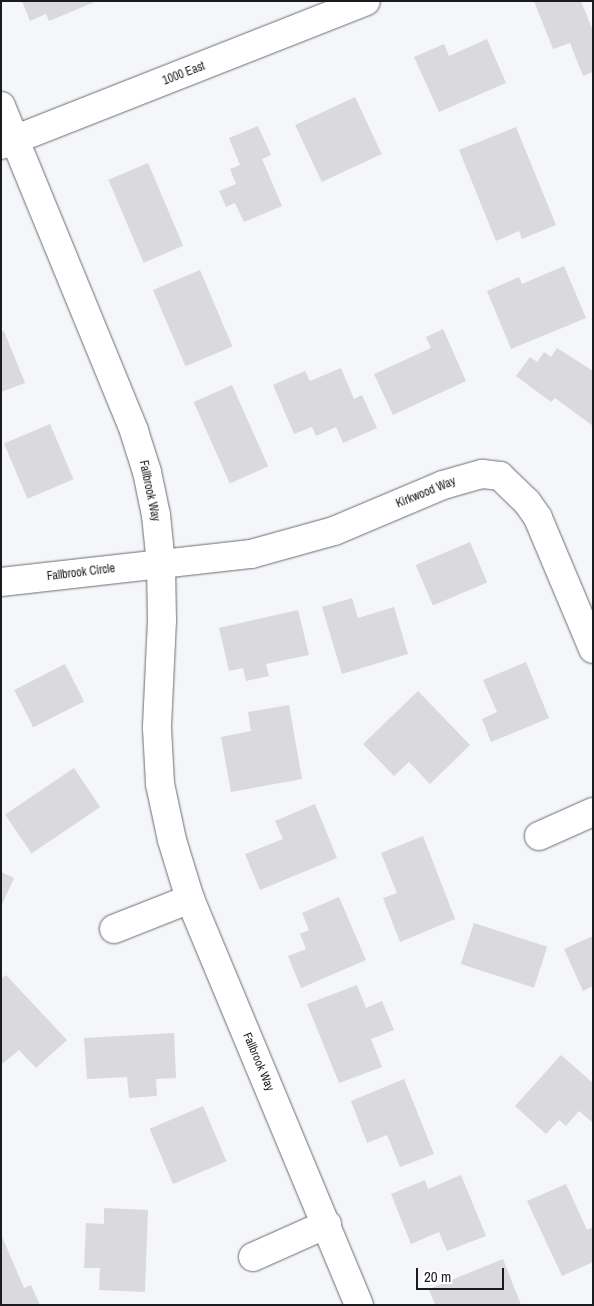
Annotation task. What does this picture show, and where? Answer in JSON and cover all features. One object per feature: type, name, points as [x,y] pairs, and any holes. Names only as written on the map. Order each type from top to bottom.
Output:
[{"type":"street","name":"1000 East","points":[[8,142],[366,1]]},
{"type":"street","name":"Fallbrook Way","points":[[1,106],[8,142],[134,431],[156,515],[162,620],[157,728],[160,784],[172,840],[190,899],[327,1224],[359,1305]]},
{"type":"street","name":"Kirkwood Way","points":[[160,564],[252,554],[293,544],[462,478],[482,474],[500,476],[515,487],[538,518],[593,649]]},
{"type":"street","name":"Fallbrook Circle","points":[[1,582],[160,564]]},
{"type":"street","points":[[539,836],[593,812]]},
{"type":"street","points":[[114,929],[190,899]]},
{"type":"street","points":[[253,1257],[327,1224]]},
{"type":"building","points":[[22,1],[97,1],[49,21],[46,14],[30,21]]},
{"type":"building","points":[[534,1],[581,1],[593,31],[593,72],[583,76],[570,43],[553,49]]},
{"type":"building","points":[[487,39],[506,83],[439,112],[414,57],[444,44],[449,56]]},
{"type":"building","points":[[355,97],[382,154],[322,182],[295,125]]},
{"type":"building","points":[[258,126],[271,155],[262,159],[282,206],[244,222],[235,203],[226,207],[219,191],[236,184],[230,169],[240,165],[229,138]]},
{"type":"building","points":[[516,127],[556,225],[522,239],[519,231],[496,241],[459,150]]},
{"type":"building","points":[[148,163],[183,246],[144,263],[108,180]]},
{"type":"building","points":[[564,266],[586,318],[511,349],[487,291],[519,277],[522,284]]},
{"type":"building","points":[[200,270],[232,346],[185,366],[153,290]]},
{"type":"building","points":[[443,329],[466,381],[393,415],[374,374],[431,348],[426,337]]},
{"type":"building","points":[[4,331],[25,383],[1,392],[1,332]]},
{"type":"building","points":[[557,348],[593,371],[593,426],[555,398],[551,402],[516,376],[530,357],[537,362],[544,352],[551,357]]},
{"type":"building","points":[[341,368],[354,399],[362,395],[377,428],[343,443],[336,427],[316,436],[312,427],[294,434],[273,385],[305,371],[310,381]]},
{"type":"building","points":[[232,385],[268,466],[230,483],[194,402]]},
{"type":"building","points":[[50,424],[73,479],[27,499],[4,444]]},
{"type":"building","points":[[470,542],[487,583],[433,606],[416,565]]},
{"type":"building","points":[[352,598],[358,618],[394,607],[408,654],[342,674],[322,607]]},
{"type":"building","points":[[298,610],[309,655],[266,664],[269,676],[246,681],[243,668],[229,671],[219,628]]},
{"type":"building","points":[[526,662],[549,718],[491,742],[482,719],[497,712],[483,680]]},
{"type":"building","points":[[65,664],[84,701],[33,727],[14,690]]},
{"type":"building","points":[[418,691],[470,745],[430,784],[409,762],[394,776],[363,744]]},
{"type":"building","points":[[289,705],[302,779],[231,792],[221,737],[251,731],[248,712]]},
{"type":"building","points":[[74,768],[100,807],[31,853],[5,814]]},
{"type":"building","points":[[315,804],[337,858],[260,890],[245,854],[283,839],[275,821]]},
{"type":"building","points":[[423,836],[455,919],[400,942],[383,898],[397,893],[381,853]]},
{"type":"building","points":[[1,872],[14,878],[1,907]]},
{"type":"building","points":[[339,897],[366,960],[301,988],[288,956],[306,949],[300,934],[309,930],[302,913]]},
{"type":"building","points":[[474,923],[547,947],[534,988],[461,964]]},
{"type":"building","points":[[593,936],[593,986],[583,991],[564,949]]},
{"type":"building","points":[[6,975],[67,1040],[36,1068],[19,1050],[1,1065],[1,979]]},
{"type":"building","points":[[357,985],[366,1008],[382,1001],[394,1030],[371,1039],[382,1067],[339,1083],[307,1004]]},
{"type":"building","points":[[174,1033],[176,1078],[156,1079],[157,1096],[129,1098],[127,1077],[87,1079],[84,1038]]},
{"type":"building","points":[[561,1055],[593,1083],[593,1123],[579,1111],[566,1126],[559,1120],[546,1134],[515,1106]]},
{"type":"building","points":[[404,1079],[434,1154],[400,1167],[387,1135],[367,1143],[351,1101]]},
{"type":"building","points":[[203,1106],[226,1161],[173,1184],[150,1129]]},
{"type":"building","points":[[461,1175],[486,1236],[447,1251],[439,1232],[411,1244],[391,1194],[425,1180],[428,1189]]},
{"type":"building","points":[[566,1184],[587,1230],[593,1227],[593,1262],[562,1276],[527,1201]]},
{"type":"building","points":[[104,1208],[148,1210],[145,1292],[99,1290],[100,1268],[84,1268],[86,1223],[104,1224]]},
{"type":"building","points":[[1,1234],[24,1288],[31,1285],[40,1305],[1,1305]]},
{"type":"building","points":[[503,1259],[521,1305],[435,1305],[429,1289]]}]
